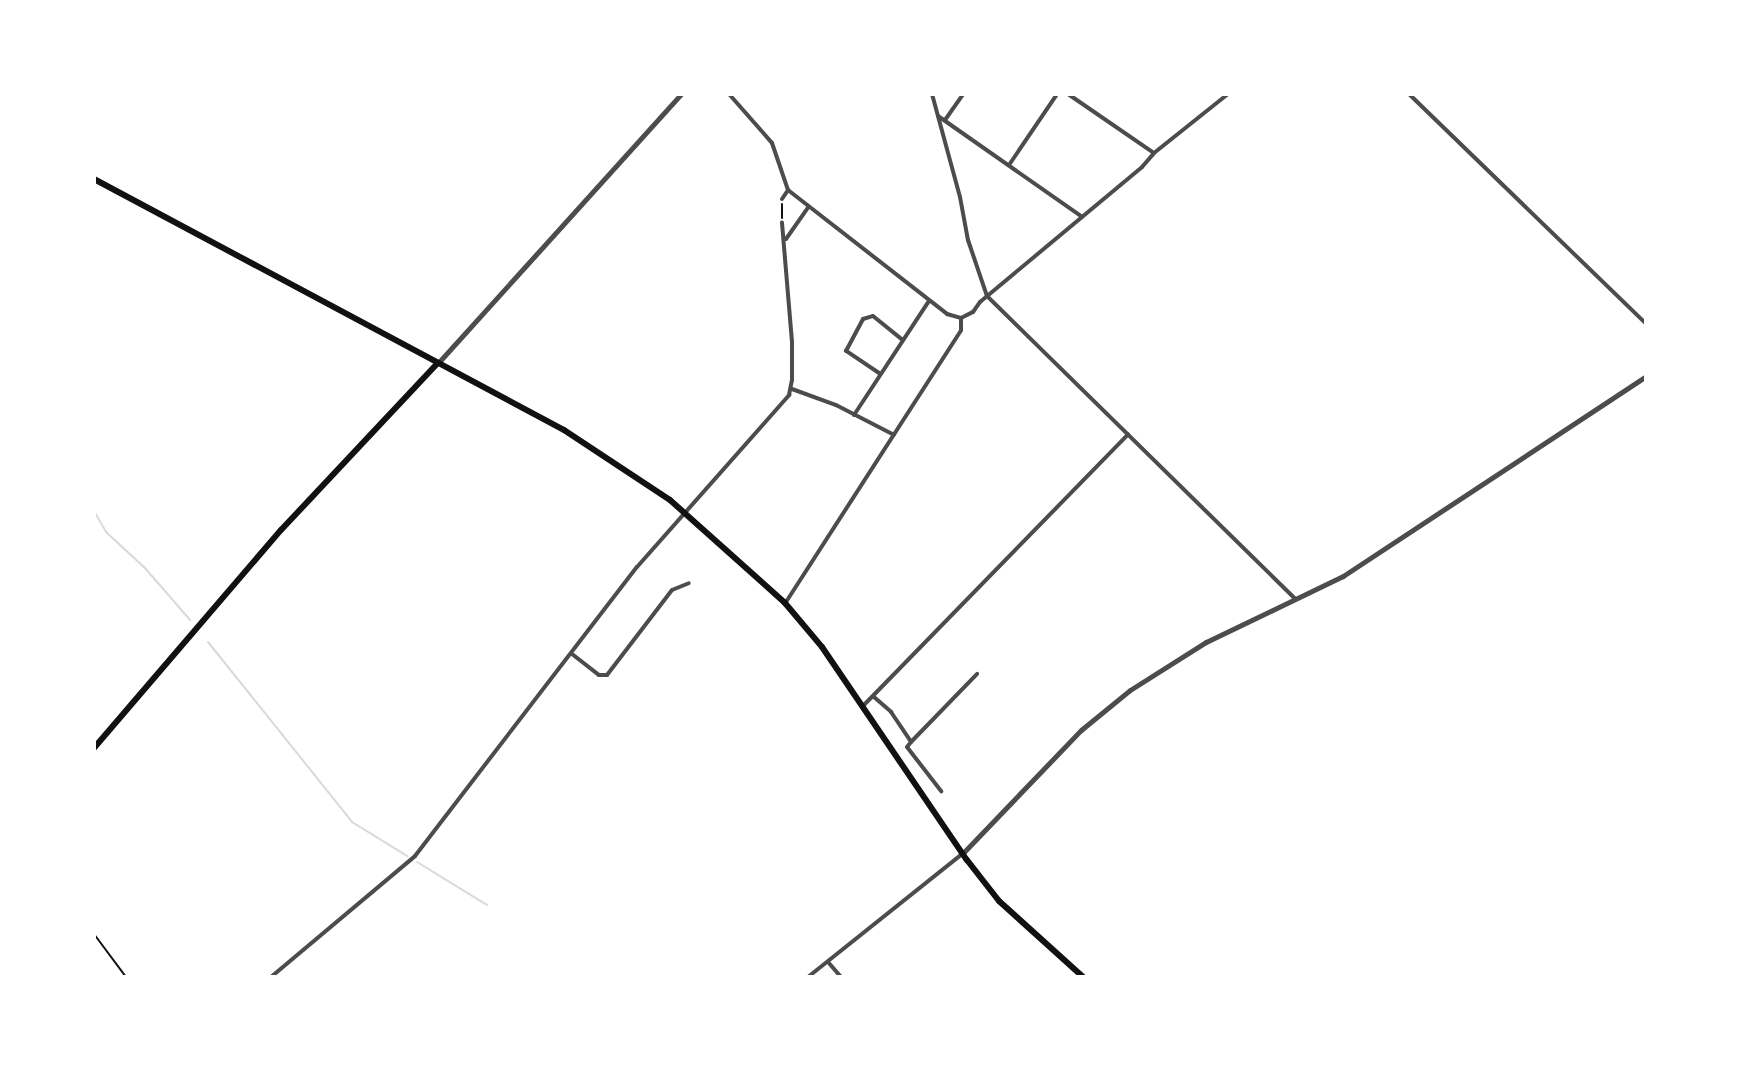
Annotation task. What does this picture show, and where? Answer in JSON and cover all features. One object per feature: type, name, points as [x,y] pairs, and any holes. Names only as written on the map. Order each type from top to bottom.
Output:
[{"type":"main road","points":[[94,179],[564,430],[630,471],[685,512],[785,603],[822,647],[962,854],[999,901],[1083,977]]},
{"type":"main road","points":[[94,748],[281,530],[438,363]]},
{"type":"street","points":[[438,363],[681,94]]},
{"type":"street","points":[[729,94],[772,143],[788,190],[949,316],[961,318],[973,312],[987,296],[1154,153],[1228,94]]},
{"type":"street","points":[[932,94],[960,197],[968,240],[987,296],[1297,601]]},
{"type":"street","points":[[945,120],[963,94]]},
{"type":"street","points":[[1009,165],[1057,94]]},
{"type":"street","points":[[1068,94],[1154,153]]},
{"type":"street","points":[[1409,94],[1646,324]]},
{"type":"street","points":[[938,116],[1082,217]]},
{"type":"street","points":[[782,199],[788,190]]},
{"type":"street","points":[[786,239],[808,207]]},
{"type":"street","points":[[271,977],[415,856],[637,567],[792,389],[786,239],[782,222]]},
{"type":"street","points":[[854,415],[929,301]]},
{"type":"street","points":[[879,373],[846,351],[863,319],[873,316],[903,340]]},
{"type":"street","points":[[785,603],[961,330],[961,318]]},
{"type":"street","points":[[808,977],[962,854],[1081,730],[1130,690],[1206,642],[1297,601],[1343,576],[1646,376]]},
{"type":"street","points":[[792,389],[894,435]]},
{"type":"street","points":[[862,707],[1128,434]]},
{"type":"street","points":[[572,654],[599,675],[607,675],[672,590],[689,583]]},
{"type":"street","points":[[941,791],[907,747],[977,674]]},
{"type":"street","points":[[874,697],[891,712],[911,742]]},
{"type":"street","points":[[828,962],[841,977]]},
{"type":"path","points":[[782,199],[782,222]]},
{"type":"path","points":[[94,934],[126,977]]},
{"type":"waterway","points":[[94,511],[106,532],[145,568],[190,620]]},
{"type":"waterway","points":[[208,642],[352,822],[407,856]]},
{"type":"waterway","points":[[417,862],[487,905]]}]
